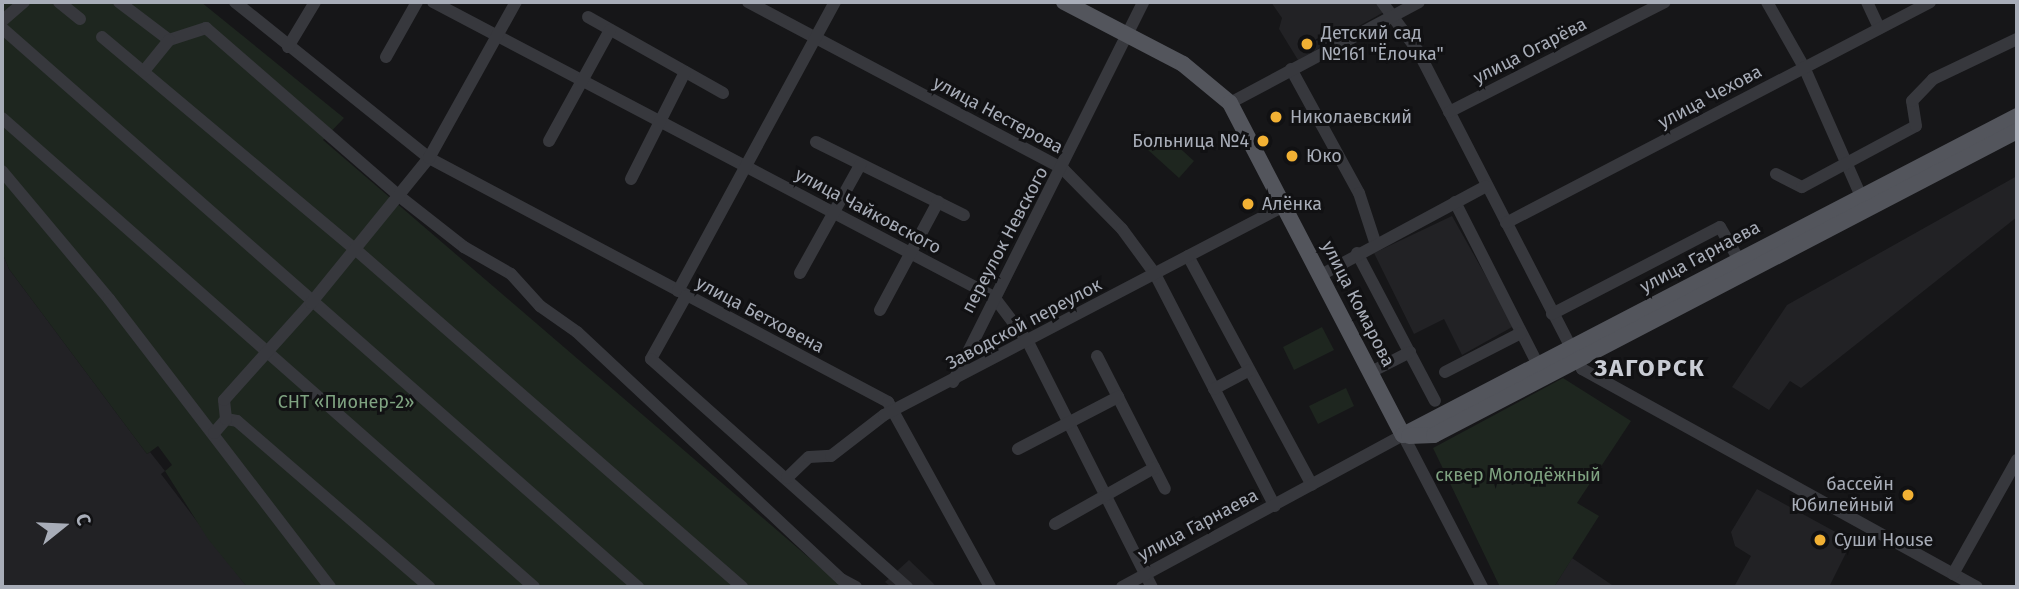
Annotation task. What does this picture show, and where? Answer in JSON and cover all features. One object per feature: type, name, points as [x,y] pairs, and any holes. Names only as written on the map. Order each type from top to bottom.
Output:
[{"type":"main road","name":"улица Комарова","points":[[1064,2],[1183,64],[1230,103],[1403,435]]},
{"type":"main road","name":"улица Гарнаева","points":[[1403,435],[1434,435],[1738,258],[2017,116]]},
{"type":"main road","name":"улица Гарнаева","points":[[1403,435],[1539,366],[1573,355],[1867,210],[2017,131]]},
{"type":"street","points":[[2,21],[24,2]]},
{"type":"street","points":[[59,2],[80,19]]},
{"type":"street","points":[[119,2],[169,40]]},
{"type":"street","name":"улица Бетховена","points":[[235,2],[429,158],[888,402],[990,587]]},
{"type":"street","points":[[288,47],[315,2]]},
{"type":"street","points":[[386,57],[416,2]]},
{"type":"street","name":"улица Чайковского","points":[[433,2],[994,297],[1027,342],[1152,587]]},
{"type":"street","points":[[214,433],[226,419],[224,400],[312,303],[429,158],[516,2]]},
{"type":"street","name":"улица Нестерова","points":[[748,2],[1062,169],[1122,229],[1155,274],[1275,506]]},
{"type":"street","points":[[835,2],[747,167],[651,359],[907,587]]},
{"type":"street","name":"переулок Невского","points":[[953,382],[994,297],[1062,169],[1143,2]]},
{"type":"street","points":[[1382,2],[1408,33],[1582,369],[1977,587]]},
{"type":"street","points":[[1230,103],[1419,2]]},
{"type":"street","name":"улица Огарёва","points":[[1449,112],[1665,2]]},
{"type":"street","points":[[1767,2],[1804,68],[1849,161],[1867,210]]},
{"type":"street","points":[[1867,2],[1879,28]]},
{"type":"street","name":"улица Чехова","points":[[1506,223],[1930,2]]},
{"type":"street","points":[[588,17],[723,93]]},
{"type":"street","points":[[2,28],[638,587]]},
{"type":"street","points":[[144,71],[169,40],[206,28],[399,196],[464,247],[511,274],[540,306],[577,332],[831,569],[856,587]]},
{"type":"street","points":[[549,141],[610,30]]},
{"type":"street","points":[[102,37],[355,249],[742,587]]},
{"type":"street","points":[[1776,174],[1802,187],[1916,126],[1912,101],[1933,79],[2017,39]]},
{"type":"street","points":[[1291,69],[1359,193],[1375,242]]},
{"type":"street","points":[[631,179],[685,72]]},
{"type":"street","points":[[2,118],[534,587]]},
{"type":"street","points":[[816,142],[964,215]]},
{"type":"street","points":[[800,273],[860,165]]},
{"type":"street","points":[[2,172],[214,433],[330,587]]},
{"type":"street","points":[[1321,275],[1375,242],[1486,186]]},
{"type":"street","points":[[880,310],[938,202]]},
{"type":"street","points":[[1455,202],[1539,366]]},
{"type":"street","name":"Заводской переулок","points":[[787,478],[809,457],[831,456],[884,415],[895,413],[1285,205]]},
{"type":"street","points":[[1552,314],[1720,227],[1738,258]]},
{"type":"street","points":[[1357,253],[1435,401]]},
{"type":"street","points":[[1188,256],[1312,485]]},
{"type":"street","points":[[1445,372],[1521,333]]},
{"type":"street","points":[[1371,372],[1410,352]]},
{"type":"street","points":[[1097,356],[1165,489]]},
{"type":"street","points":[[1214,389],[1249,370]]},
{"type":"street","points":[[1018,449],[1118,397]]},
{"type":"street","points":[[226,419],[237,421],[429,587]]},
{"type":"street","points":[[1403,435],[1482,587]]},
{"type":"street","name":"улица Гарнаева","points":[[1122,587],[1403,435]]},
{"type":"street","points":[[1953,574],[2017,460]]},
{"type":"street","points":[[1055,524],[1154,468]]},
{"type":"shaded area","name":"Детский сад №161 \"Ёлочка\"","points":[[1271,2],[1378,2],[1384,12],[1298,60],[1279,29],[1282,18]]},
{"type":"shaded area","points":[[2017,176],[2017,217],[1801,388],[1790,381],[1769,410],[1732,387],[1787,305]]},
{"type":"shaded area","points":[[1452,216],[1514,326],[1462,355],[1444,319],[1414,334],[1374,253]]},
{"type":"shaded area","points":[[2,252],[9,269],[147,454],[150,452],[165,471],[161,474],[247,587],[2,587]]},
{"type":"shaded area","points":[[1757,489],[1852,541],[1829,587],[1734,587],[1751,556],[1735,546],[1731,532]]},
{"type":"shaded area","points":[[1572,558],[1615,587],[1554,587]]},
{"type":"shaded area","points":[[909,560],[936,587],[891,587],[885,582]]},
{"type":"green space","name":"СНТ «Пионер-2»","points":[[2,2],[201,2],[344,118],[323,140],[843,587],[247,587],[208,539],[165,471],[172,465],[158,446],[147,454],[9,269],[2,252]]},
{"type":"green space","points":[[1163,133],[1194,161],[1179,178],[1147,149]]},
{"type":"green space","points":[[1322,327],[1334,350],[1294,370],[1283,347]]},
{"type":"green space","name":"сквер Молодёжный","points":[[1563,378],[1631,421],[1577,503],[1599,516],[1554,587],[1500,587],[1433,448]]},
{"type":"green space","points":[[1346,388],[1354,406],[1318,424],[1309,406]]},
{"type":"place","name":"Детский сад №161 \"Ёлочка\"","points":[[1307,44]]},
{"type":"place","name":"Николаевский","points":[[1276,117]]},
{"type":"place","name":"Больница №4","points":[[1263,141]]},
{"type":"place","name":"Юко","points":[[1292,156]]},
{"type":"place","name":"Алёнка","points":[[1248,204]]},
{"type":"place","name":"бассейн Юбилейный","points":[[1908,495]]},
{"type":"place","name":"Суши House","points":[[1820,540]]},
{"type":"district","name":"ЗАГОРСК","points":[[1650,369]]}]
